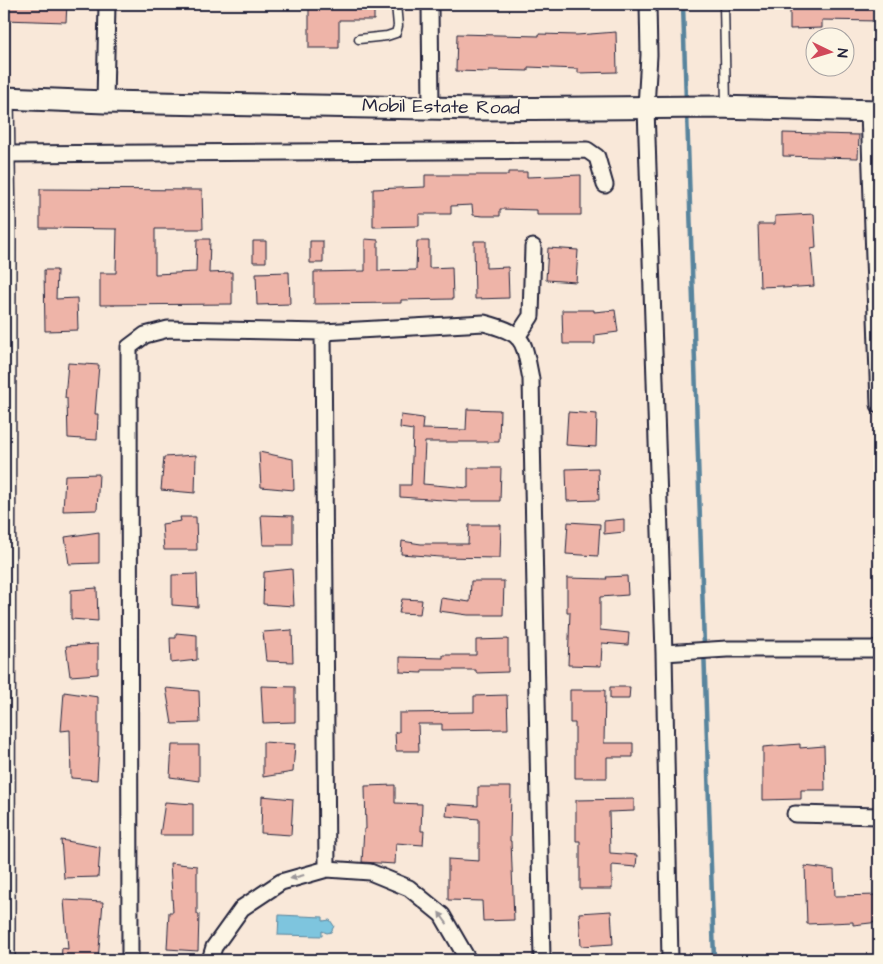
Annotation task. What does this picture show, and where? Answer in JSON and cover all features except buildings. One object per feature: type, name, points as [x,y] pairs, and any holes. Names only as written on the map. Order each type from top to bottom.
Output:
[{"type":"main road","name":"Mobil Estate Road","points":[[4,98],[105,102],[431,108],[720,107],[874,111]]},
{"type":"street","points":[[105,102],[106,4]]},
{"type":"street","points":[[430,4],[431,108]]},
{"type":"street","points":[[648,4],[649,55],[646,108],[664,653],[670,960]]},
{"type":"street","points":[[4,98],[5,960]]},
{"type":"street","points":[[874,111],[879,405]]},
{"type":"street","points":[[5,154],[587,150],[597,157],[605,184]]},
{"type":"street","points":[[517,337],[531,316],[533,247]]},
{"type":"street","points":[[130,960],[129,347],[145,334],[168,329],[323,332],[484,323],[509,330],[523,342],[531,379],[542,960]]},
{"type":"street","points":[[323,332],[327,869]]},
{"type":"street","points":[[664,653],[727,649],[879,649]]},
{"type":"street","points":[[795,814],[879,816]]},
{"type":"street","points":[[210,960],[214,947],[242,908],[281,882],[327,869],[370,872],[409,888],[442,915],[468,960]]},
{"type":"lane","points":[[359,39],[387,36],[396,33],[398,26],[396,4]]},
{"type":"lane","points":[[720,107],[724,4]]},
{"type":"water","points":[[279,915],[323,917],[323,921],[330,920],[334,926],[331,932],[322,931],[322,936],[278,935]]},
{"type":"waterway","points":[[683,4],[686,102]]},
{"type":"waterway","points":[[687,112],[714,960]]}]
